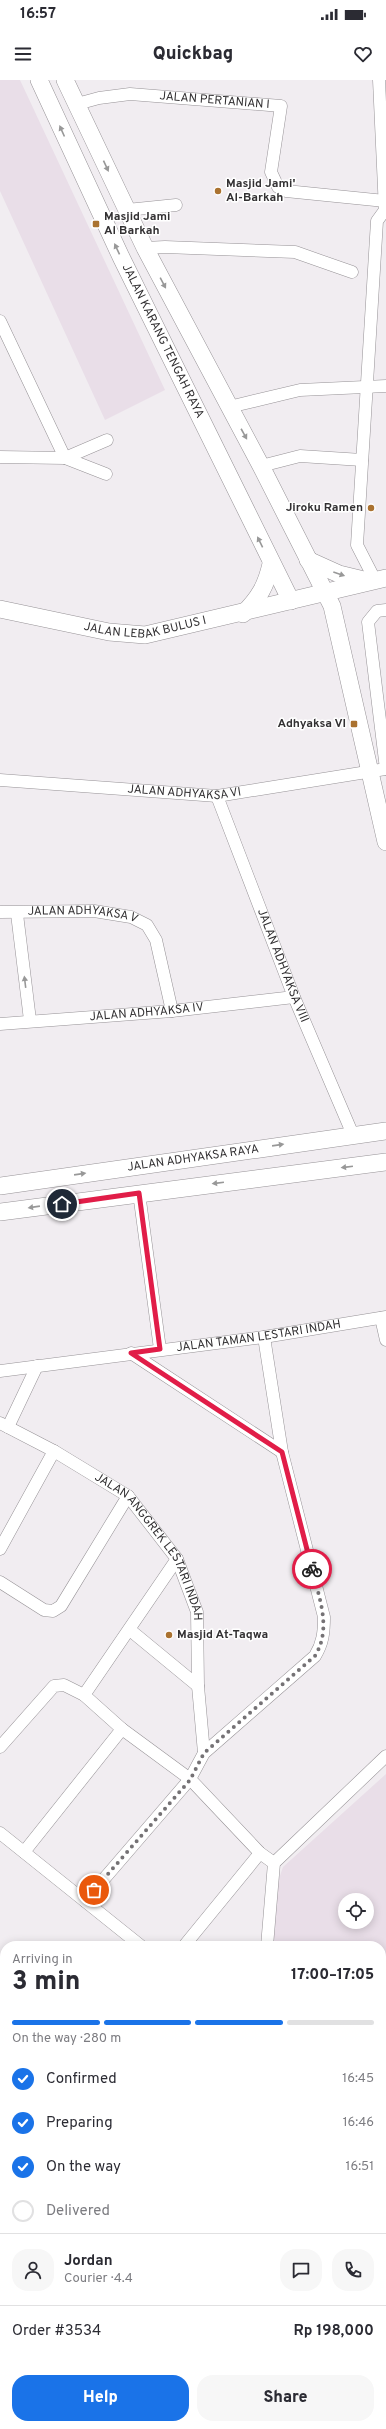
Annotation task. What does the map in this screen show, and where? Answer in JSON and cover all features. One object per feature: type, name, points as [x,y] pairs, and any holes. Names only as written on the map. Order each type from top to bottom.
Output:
[{"type":"main road","name":"JALAN KARANG TENGAH RAYA","points":[[39,80],[121,257],[271,564],[291,601]]},
{"type":"main road","points":[[65,80],[145,248],[261,466],[336,618],[368,770],[386,842]]},
{"type":"main road","points":[[308,560],[339,574],[378,580]]},
{"type":"main road","points":[[243,614],[257,600],[267,583],[271,564]]},
{"type":"main road","name":"JALAN LEBAK BULUS I","points":[[0,609],[109,632],[145,635],[243,614],[378,580]]},
{"type":"main road","points":[[336,618],[340,602],[349,588]]},
{"type":"main road","name":"JALAN ADHYAKSA RAYA","points":[[0,1186],[386,1131]]},
{"type":"main road","points":[[0,1212],[386,1162]]},
{"type":"street","points":[[378,580],[357,545],[377,221],[385,210],[379,80]]},
{"type":"street","name":"JALAN PERTANIAN I","points":[[77,104],[99,98],[130,94],[281,106],[270,172],[278,187],[286,191],[385,201]]},
{"type":"street","points":[[127,210],[176,205]]},
{"type":"street","points":[[145,248],[165,247],[295,252],[352,272]]},
{"type":"street","points":[[0,321],[65,458]]},
{"type":"street","points":[[229,407],[300,390],[386,386]]},
{"type":"street","points":[[65,458],[106,440]]},
{"type":"street","points":[[89,448],[93,468]]},
{"type":"street","points":[[261,466],[300,456],[362,460]]},
{"type":"street","points":[[0,457],[65,458],[106,474]]},
{"type":"street","points":[[386,610],[378,610],[368,622],[386,769]]},
{"type":"street","name":"JALAN ADHYAKSA VI","points":[[0,780],[217,796],[368,770],[386,769]]},
{"type":"street","name":"JALAN ADHYAKSA VIII","points":[[217,796],[294,997],[353,1135]]},
{"type":"street","name":"JALAN ADHYAKSA V","points":[[0,912],[17,914],[94,911],[131,917],[147,925],[156,940],[172,1011]]},
{"type":"street","points":[[17,914],[30,1020]]},
{"type":"street","name":"JALAN ADHYAKSA IV","points":[[0,1024],[30,1020],[172,1011],[294,997]]},
{"type":"street","points":[[139,1193],[160,1349]]},
{"type":"street","points":[[384,1318],[386,1340]]},
{"type":"street","name":"JALAN TAMAN LESTARI INDAH","points":[[0,1371],[160,1349],[264,1338],[384,1318]]},
{"type":"street","points":[[85,1901],[190,1780],[204,1753],[315,1656],[321,1646],[324,1633],[324,1617],[282,1452],[264,1338]]},
{"type":"street","points":[[131,1353],[282,1452]]},
{"type":"street","points":[[4,1425],[37,1366]]},
{"type":"street","name":"JALAN ANGGREK LESTARI INDAH","points":[[4,1425],[54,1451],[128,1496],[177,1559],[197,1612],[198,1686],[204,1753]]},
{"type":"street","points":[[0,1549],[54,1451]]},
{"type":"street","points":[[0,1582],[44,1610],[53,1611],[61,1606],[128,1496]]},
{"type":"street","points":[[84,1695],[130,1630],[177,1559]]},
{"type":"street","points":[[130,1630],[198,1686]]},
{"type":"street","points":[[0,1747],[54,1686],[64,1685],[84,1695],[122,1729],[190,1780],[260,1853],[274,1863]]},
{"type":"street","points":[[24,1852],[122,1729]]},
{"type":"street","points":[[267,1941],[274,1863],[386,1756]]},
{"type":"street","points":[[0,1833],[135,1941]]},
{"type":"street","points":[[188,1941],[260,1853]]},
{"type":"shaded area","points":[[0,80],[20,80],[165,390],[105,420],[0,191]]},
{"type":"shaded area","points":[[386,1774],[386,1941],[266,1941],[268,1911],[283,1867]]},
{"type":"way so far","points":[[94,1890],[190,1780],[204,1753],[315,1656],[321,1646],[324,1633],[324,1617],[312,1569]]},
{"type":"place","name":"Masjid Jami' Al-Barkah","points":[[218,191]]},
{"type":"place","name":"Masjid Jami Al Barkah","points":[[96,224]]},
{"type":"place","name":"Jiroku Ramen","points":[[371,508]]},
{"type":"place","name":"Adhyaksa VI","points":[[354,724]]},
{"type":"place","name":"Masjid At-Taqwa","points":[[169,1635]]},
{"type":"route","points":[[62,1204],[139,1193],[141,1217],[160,1349],[131,1353],[282,1452],[312,1569]]}]
